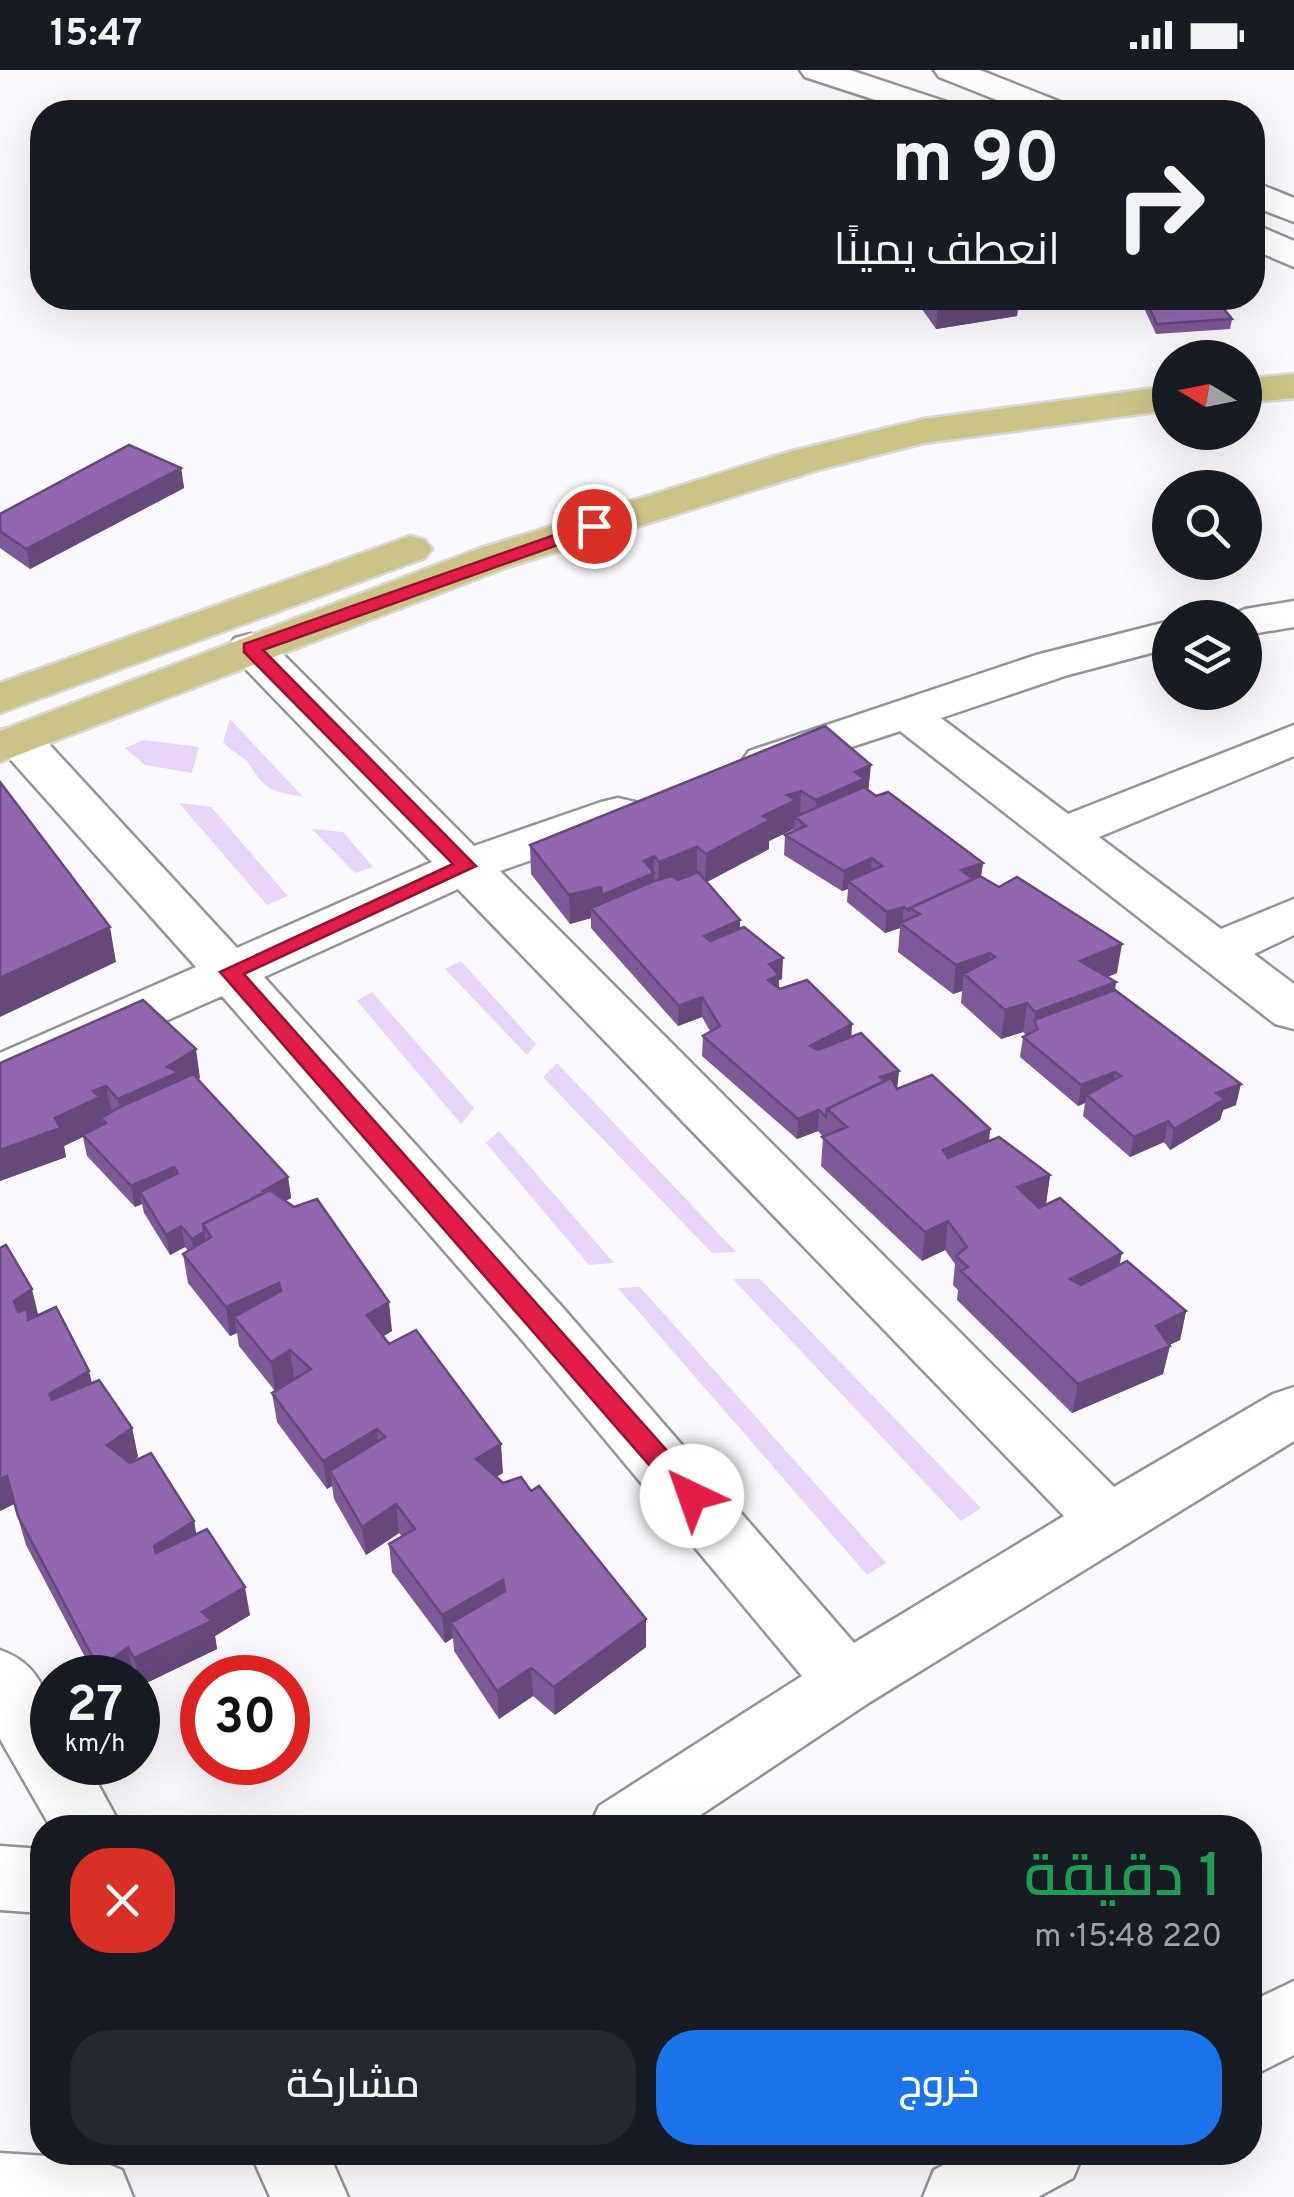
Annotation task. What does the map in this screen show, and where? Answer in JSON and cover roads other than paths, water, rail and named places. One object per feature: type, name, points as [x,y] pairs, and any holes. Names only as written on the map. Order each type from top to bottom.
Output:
[{"type":"main road","points":[[1262,364],[1294,361]]},
{"type":"main road","points":[[6,729],[541,503],[719,452],[883,415],[1152,375]]},
{"type":"main road","points":[[1262,389],[1294,386]]},
{"type":"main road","points":[[6,729],[251,648],[493,558],[803,462],[924,431],[1152,400]]},
{"type":"street","points":[[817,70],[908,100]]},
{"type":"street","points":[[951,70],[1026,100]]},
{"type":"street","points":[[1265,198],[1294,211]]},
{"type":"street","points":[[1265,241],[1294,256]]},
{"type":"street","points":[[1262,619],[1294,614]]},
{"type":"street","points":[[718,778],[1052,665],[1152,639]]},
{"type":"street","points":[[251,648],[1108,1521]]},
{"type":"street","points":[[908,714],[1294,1011]]},
{"type":"street","points":[[6,729],[230,972],[705,1510],[848,1682]]},
{"type":"street","points":[[1065,832],[1294,739]]},
{"type":"street","points":[[0,1074],[466,866],[664,796]]},
{"type":"street","points":[[1215,952],[1294,915]]},
{"type":"street","points":[[643,1815],[848,1682],[1294,1411]]},
{"type":"street","points":[[0,1678],[80,1815]]},
{"type":"street","points":[[0,1878],[30,1880]]},
{"type":"street","points":[[1262,2035],[1294,2015]]},
{"type":"street","points":[[294,2165],[310,2197]]},
{"type":"street","points":[[960,2197],[1021,2165]]},
{"type":"street","points":[[0,2191],[95,2197]]}]
